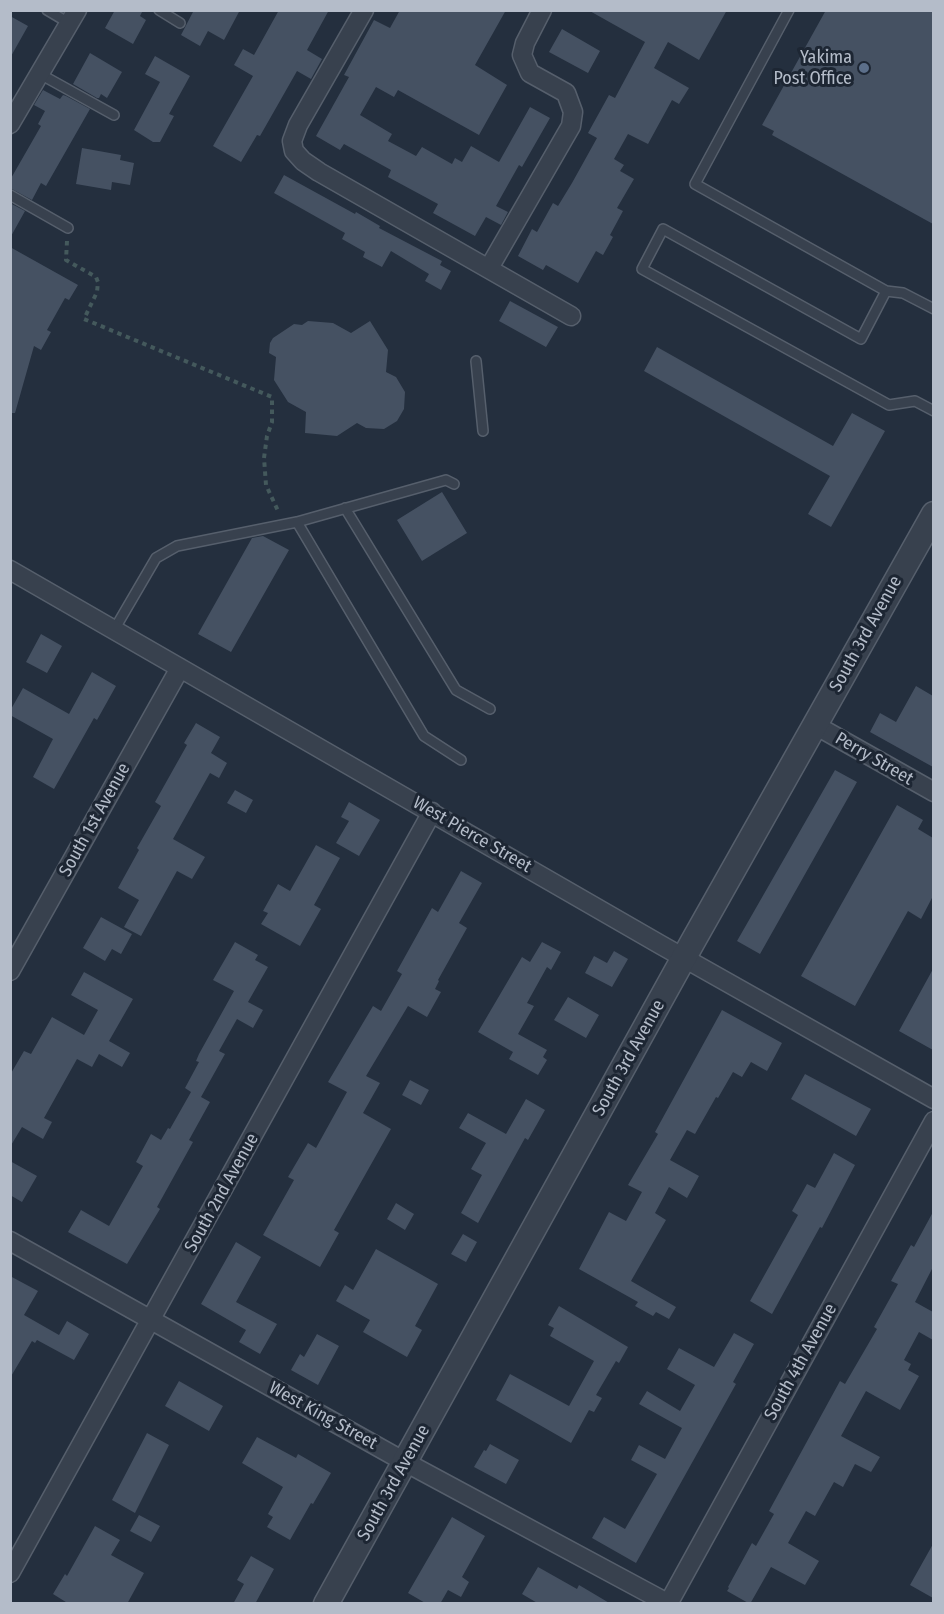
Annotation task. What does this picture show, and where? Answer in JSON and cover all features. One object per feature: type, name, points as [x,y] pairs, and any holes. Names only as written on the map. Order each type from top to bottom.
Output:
[{"type":"street","points":[[364,10],[298,125],[292,141],[294,151],[303,161],[319,172],[571,316]]},
{"type":"street","points":[[489,268],[571,126],[573,112],[566,93],[530,73],[522,55],[525,43],[542,10]]},
{"type":"street","points":[[12,119],[73,17]]},
{"type":"street","name":"South 3rd Avenue","points":[[326,1604],[933,514]]},
{"type":"street","name":"West Pierce Street","points":[[10,570],[933,1099]]},
{"type":"street","name":"South 1st Avenue","points":[[10,971],[180,668]]},
{"type":"street","name":"Perry Street","points":[[815,725],[933,792]]},
{"type":"street","name":"South 2nd Avenue","points":[[10,1573],[432,812]]},
{"type":"street","name":"South 4th Avenue","points":[[669,1603],[933,1121]]},
{"type":"street","name":"West King Street","points":[[10,1241],[405,1462],[669,1603]]},
{"type":"lane","points":[[47,10],[73,17]]},
{"type":"lane","points":[[159,10],[180,23]]},
{"type":"lane","points":[[789,10],[695,184],[886,291],[903,293],[933,309]]},
{"type":"lane","points":[[40,74],[114,115]]},
{"type":"lane","points":[[10,195],[68,228]]},
{"type":"lane","points":[[886,291],[861,339],[663,229],[642,269],[889,405],[915,401],[933,411]]},
{"type":"lane","points":[[476,361],[483,431]]},
{"type":"lane","points":[[114,630],[156,558],[177,546],[297,522],[446,480],[454,484]]},
{"type":"lane","points":[[345,508],[456,690],[490,709]]},
{"type":"lane","points":[[297,522],[424,736],[461,760]]},
{"type":"path","points":[[68,228],[66,260],[96,277],[98,282],[97,292],[84,319],[272,397],[272,422],[267,436],[264,458],[266,485],[284,524]]},
{"type":"building","points":[[115,10],[143,10],[140,16],[146,20],[133,44],[105,28]]},
{"type":"building","points":[[194,10],[240,10],[224,40],[208,31],[200,46],[181,35]]},
{"type":"building","points":[[279,10],[329,10],[307,50],[322,59],[311,79],[297,71],[260,136],[257,135],[241,162],[213,146],[253,76],[234,65],[243,49],[254,55]]},
{"type":"building","points":[[400,10],[506,10],[475,65],[507,85],[479,135],[398,90],[394,97],[376,87],[360,115],[392,134],[388,141],[416,156],[422,147],[452,164],[455,158],[462,162],[471,146],[499,162],[530,107],[550,118],[522,167],[519,165],[496,206],[508,212],[501,225],[486,217],[475,236],[433,213],[438,204],[388,177],[391,170],[344,144],[340,150],[316,136],[349,77],[344,75],[374,20],[390,28]]},
{"type":"building","points":[[588,10],[727,10],[699,60],[668,42],[654,68],[689,88],[679,104],[672,100],[648,144],[628,134],[614,159],[624,165],[620,171],[634,179],[617,208],[623,211],[610,235],[613,237],[603,255],[596,251],[578,283],[546,265],[543,270],[518,256],[532,229],[537,232],[553,203],[558,206],[572,183],[597,138],[588,133],[609,95],[615,98],[645,42]]},
{"type":"building","name":"Yakima Post Office","points":[[826,10],[933,10],[933,224],[772,135],[774,131],[762,125]]},
{"type":"building","points":[[10,16],[28,26],[10,58]]},
{"type":"building","points":[[562,29],[600,51],[588,73],[549,52]]},
{"type":"building","points":[[90,53],[122,72],[107,98],[101,94],[97,98],[73,84]]},
{"type":"building","points":[[155,56],[190,76],[169,114],[174,116],[160,142],[153,142],[134,130],[160,82],[145,74]]},
{"type":"building","points":[[43,90],[60,99],[63,95],[66,96],[90,109],[46,186],[41,183],[32,200],[10,188],[10,180],[41,126],[38,124],[45,111],[34,105]]},
{"type":"building","points":[[82,148],[121,155],[120,160],[134,163],[130,185],[112,182],[111,190],[76,184]]},
{"type":"building","points":[[284,175],[355,214],[356,212],[380,226],[379,228],[442,261],[440,265],[451,271],[441,290],[425,281],[429,274],[391,251],[382,267],[363,257],[365,252],[342,239],[345,233],[274,193]]},
{"type":"building","points":[[10,203],[25,211],[10,238]]},
{"type":"building","points":[[10,247],[78,285],[69,300],[65,298],[47,330],[51,332],[41,350],[34,346],[15,413],[10,413]]},
{"type":"building","points":[[510,301],[558,327],[546,347],[499,321]]},
{"type":"building","points":[[308,321],[333,323],[351,333],[370,321],[388,350],[386,372],[396,377],[405,392],[404,409],[397,421],[384,429],[366,428],[357,423],[337,436],[305,433],[306,412],[288,402],[274,380],[276,357],[269,353],[273,338],[294,324],[302,325]]},
{"type":"building","points":[[657,347],[833,446],[852,413],[885,431],[831,527],[808,514],[830,476],[644,371]]},
{"type":"building","points":[[442,492],[467,533],[422,561],[397,520]]},
{"type":"building","points":[[263,536],[289,550],[231,652],[198,634],[252,538]]},
{"type":"building","points":[[41,634],[62,646],[47,673],[26,662]]},
{"type":"building","points":[[92,672],[116,686],[97,720],[94,718],[54,789],[33,777],[53,739],[10,715],[10,711],[23,688],[69,714]]},
{"type":"building","points":[[916,686],[933,696],[933,767],[870,732],[880,713],[896,722]]},
{"type":"building","points":[[196,723],[220,737],[211,753],[227,763],[219,778],[210,773],[173,839],[205,857],[192,879],[177,871],[141,936],[124,927],[139,900],[118,888],[161,806],[155,802],[187,745],[184,743]]},
{"type":"building","points":[[835,770],[857,782],[760,954],[737,941]]},
{"type":"building","points":[[235,790],[253,800],[246,813],[227,803]]},
{"type":"building","points":[[349,802],[380,820],[359,856],[336,843],[349,821],[341,817]]},
{"type":"building","points":[[897,805],[923,820],[918,829],[933,838],[933,896],[921,919],[908,911],[855,1006],[801,976]]},
{"type":"building","points":[[316,845],[340,858],[314,905],[321,909],[300,946],[261,924],[268,913],[263,911],[278,884],[290,891]]},
{"type":"building","points":[[461,871],[482,883],[459,923],[467,928],[438,980],[435,989],[441,992],[427,1017],[408,1006],[366,1076],[380,1083],[363,1113],[391,1129],[334,1230],[339,1233],[320,1267],[263,1235],[294,1180],[288,1177],[308,1143],[316,1148],[347,1092],[328,1082],[373,1006],[381,1011],[402,974],[397,971],[432,908],[438,912]]},
{"type":"building","points":[[101,917],[132,934],[121,954],[112,949],[105,961],[83,948]]},
{"type":"building","points":[[235,942],[258,955],[255,960],[268,967],[248,1002],[263,1010],[253,1028],[237,1019],[219,1051],[225,1054],[201,1097],[210,1102],[189,1140],[193,1142],[157,1207],[160,1209],[127,1264],[68,1232],[81,1210],[109,1226],[143,1166],[136,1162],[151,1134],[161,1140],[168,1128],[170,1129],[191,1092],[185,1088],[199,1062],[196,1061],[199,1054],[234,991],[213,980]]},
{"type":"building","points":[[542,942],[561,952],[551,970],[547,967],[527,1003],[534,1006],[518,1034],[547,1050],[543,1057],[547,1060],[538,1075],[509,1059],[513,1052],[478,1032],[522,957],[530,962]]},
{"type":"building","points":[[614,951],[628,959],[612,987],[585,973],[594,956],[607,963]]},
{"type":"building","points":[[933,969],[933,1050],[899,1031]]},
{"type":"building","points":[[84,972],[133,999],[109,1041],[130,1053],[122,1067],[99,1054],[92,1067],[77,1059],[44,1118],[52,1122],[43,1139],[22,1127],[10,1147],[10,1075],[24,1051],[31,1054],[52,1017],[84,1035],[98,1010],[71,995]]},
{"type":"building","points":[[568,997],[599,1015],[586,1038],[554,1020]]},
{"type":"building","points":[[722,1010],[782,1043],[767,1071],[751,1062],[742,1077],[733,1072],[695,1134],[687,1130],[670,1160],[699,1176],[687,1198],[669,1187],[655,1213],[666,1220],[631,1281],[676,1307],[669,1319],[656,1312],[653,1316],[635,1306],[638,1302],[579,1269],[609,1212],[626,1221],[642,1192],[628,1185],[658,1134],[655,1132]]},
{"type":"building","points":[[805,1074],[871,1109],[856,1136],[791,1099]]},
{"type":"building","points":[[410,1080],[429,1090],[421,1105],[402,1095]]},
{"type":"building","points":[[526,1099],[545,1110],[528,1140],[525,1138],[478,1223],[461,1213],[482,1175],[471,1169],[486,1143],[459,1128],[468,1113],[506,1134]]},
{"type":"building","points":[[834,1153],[855,1165],[822,1228],[820,1227],[772,1314],[750,1301],[798,1215],[792,1211],[807,1184],[815,1188]]},
{"type":"building","points":[[10,1161],[37,1176],[22,1202],[10,1195]]},
{"type":"building","points":[[396,1203],[414,1214],[405,1230],[387,1219]]},
{"type":"building","points":[[933,1212],[933,1267],[915,1302],[933,1312],[933,1340],[919,1332],[904,1360],[911,1364],[908,1370],[919,1376],[900,1410],[866,1391],[841,1436],[880,1457],[871,1472],[855,1464],[843,1487],[834,1482],[815,1516],[806,1511],[788,1543],[819,1561],[805,1585],[771,1567],[750,1604],[727,1591],[728,1587],[752,1543],[756,1546],[774,1514],[769,1511],[840,1381],[845,1384],[877,1329],[874,1327],[898,1284],[891,1281],[911,1245],[914,1247]]},
{"type":"building","points":[[463,1234],[477,1242],[466,1262],[451,1254]]},
{"type":"building","points":[[236,1242],[261,1257],[236,1302],[277,1324],[260,1354],[239,1342],[246,1330],[201,1304]]},
{"type":"building","points":[[376,1249],[438,1284],[415,1326],[422,1330],[407,1357],[363,1332],[370,1320],[336,1301],[345,1285],[353,1290]]},
{"type":"building","points":[[10,1276],[38,1291],[24,1315],[59,1335],[67,1321],[89,1334],[74,1360],[37,1340],[35,1343],[32,1341],[10,1378]]},
{"type":"building","points":[[559,1306],[628,1347],[619,1363],[616,1361],[596,1395],[602,1398],[594,1412],[589,1410],[571,1443],[496,1400],[510,1374],[569,1406],[594,1361],[550,1336],[554,1328],[548,1325]]},
{"type":"building","points":[[734,1333],[754,1344],[733,1382],[736,1384],[636,1563],[592,1538],[604,1517],[625,1529],[657,1474],[631,1460],[639,1445],[665,1459],[682,1428],[639,1404],[647,1391],[680,1411],[695,1385],[667,1369],[679,1348],[714,1367]]},
{"type":"building","points":[[317,1334],[339,1346],[318,1385],[291,1370],[300,1354],[304,1357]]},
{"type":"building","points":[[179,1381],[223,1406],[209,1431],[165,1406]]},
{"type":"building","points":[[147,1433],[169,1445],[135,1513],[112,1500]]},
{"type":"building","points":[[257,1437],[296,1458],[298,1454],[331,1473],[290,1540],[267,1527],[273,1517],[268,1514],[283,1487],[242,1463]]},
{"type":"building","points":[[490,1444],[519,1460],[506,1484],[474,1467]]},
{"type":"building","points":[[139,1515],[160,1526],[151,1542],[130,1531]]},
{"type":"building","points":[[452,1517],[485,1536],[462,1577],[469,1582],[461,1597],[448,1590],[440,1604],[427,1604],[408,1593]]},
{"type":"building","points":[[95,1526],[120,1540],[111,1555],[144,1573],[127,1604],[69,1604],[53,1594],[65,1574],[67,1576]]},
{"type":"building","points":[[933,1544],[933,1598],[910,1585]]},
{"type":"building","points":[[251,1556],[274,1569],[255,1604],[233,1604],[244,1584],[237,1580]]},
{"type":"building","points":[[538,1567],[577,1589],[579,1585],[611,1604],[539,1604],[522,1594]]},
{"type":"place","name":"Yakima Post Office","points":[[864,68]]}]
